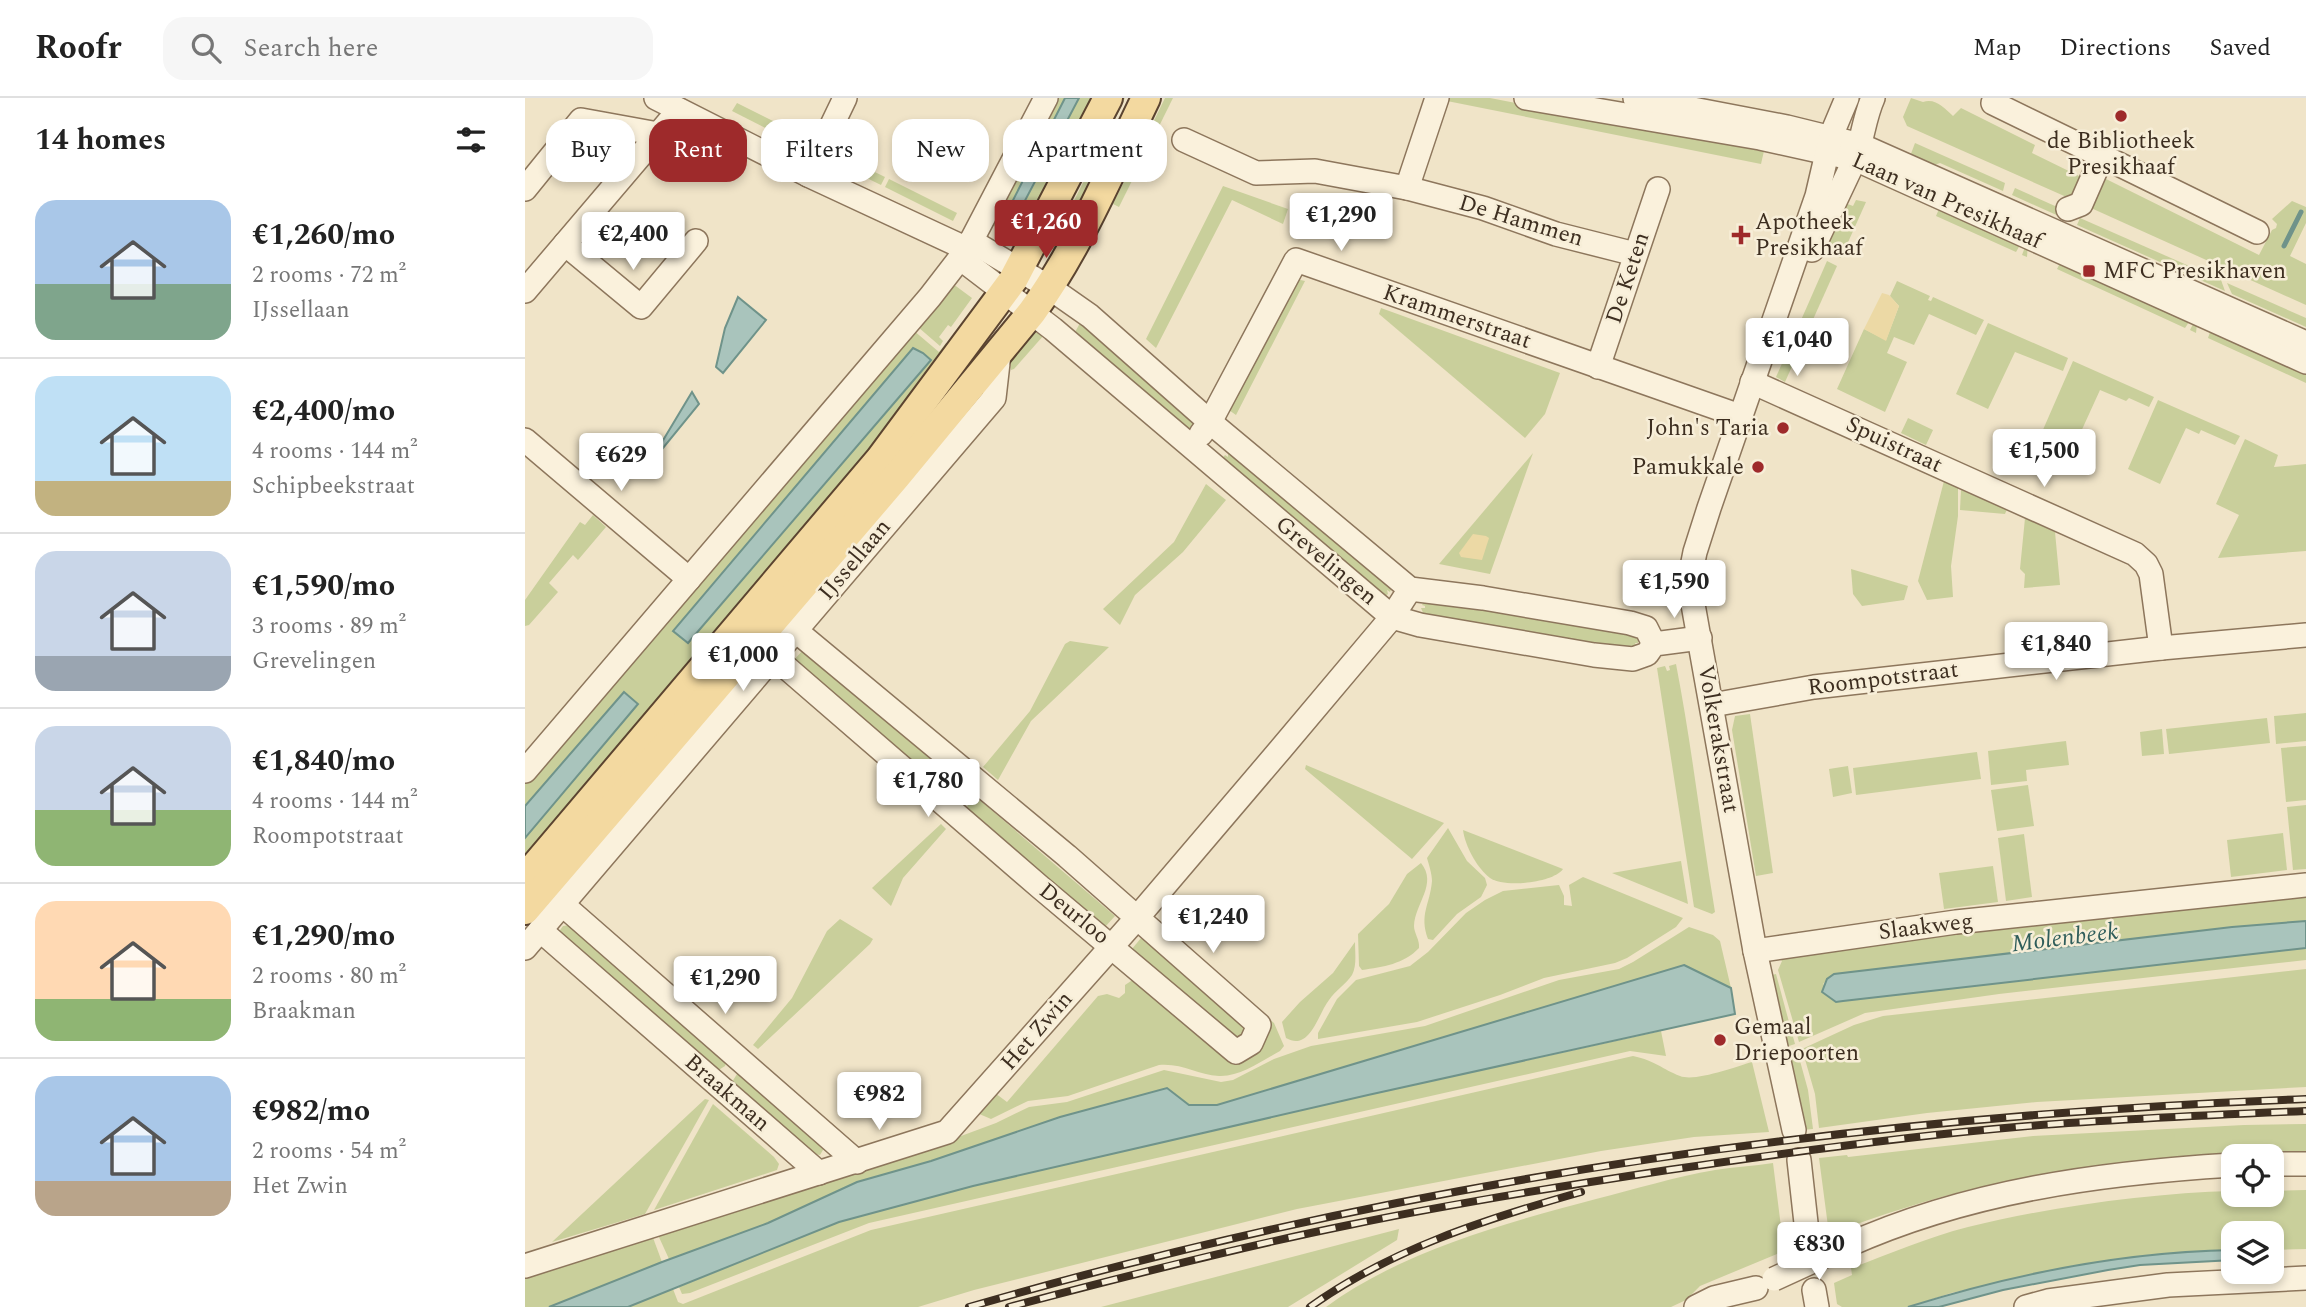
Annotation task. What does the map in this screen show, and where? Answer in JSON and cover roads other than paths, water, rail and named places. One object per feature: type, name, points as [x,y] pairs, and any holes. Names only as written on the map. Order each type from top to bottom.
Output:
[{"type":"main road","name":"IJssellaan","points":[[525,878],[880,459],[1012,280],[1108,98]]},
{"type":"main road","name":"IJssellaan","points":[[533,920],[999,354],[1043,321],[1050,288],[1146,98]]},
{"type":"street","points":[[656,98],[761,151]]},
{"type":"street","points":[[835,119],[845,98]]},
{"type":"street","points":[[525,771],[930,297],[966,249],[1046,98]]},
{"type":"street","points":[[1407,188],[1437,98]]},
{"type":"street","name":"Laan van Presikhaaf","points":[[1526,98],[1829,144]]},
{"type":"street","name":"Laan van Presikhaaf","points":[[1635,98],[1858,152],[2306,343]]},
{"type":"street","name":"Volkerakstraat","points":[[1794,1130],[1755,951],[1689,582],[1691,568],[1740,416],[1818,196],[1829,144],[1847,98]]},
{"type":"street","name":"Volkerakstraat","points":[[1752,382],[1858,152],[1865,116],[1873,98]]},
{"type":"street","points":[[1993,103],[2257,232]]},
{"type":"street","points":[[671,119],[679,110]]},
{"type":"street","points":[[525,189],[581,120],[649,132]]},
{"type":"street","name":"De Hammen","points":[[1184,140],[1256,173],[1315,171],[1407,188],[1483,208],[1556,234],[1635,254]]},
{"type":"street","points":[[525,291],[649,145]]},
{"type":"street","name":"Laan van Presikhaaf","points":[[1858,152],[2306,362]]},
{"type":"street","points":[[2068,209],[2081,204],[2102,156]]},
{"type":"street","points":[[823,182],[966,249],[1012,280],[1043,321]]},
{"type":"street","name":"De Keten","points":[[1598,367],[1658,189]]},
{"type":"street","points":[[565,244],[641,307],[696,241]]},
{"type":"street","name":"Krammerstraat","points":[[1191,446],[1210,422],[1296,260],[1740,416]]},
{"type":"street","points":[[1012,280],[1050,288]]},
{"type":"street","name":"Grevelingen","points":[[1050,288],[1074,304],[1409,589],[1483,598],[1630,623],[1646,628],[1654,644]]},
{"type":"street","name":"Grevelingen","points":[[1043,321],[1392,617],[1420,625],[1607,657],[1633,659],[1647,654],[1654,644],[1700,638]]},
{"type":"street","name":"IJssellaan","points":[[525,948],[533,920],[563,905],[994,398],[999,354]]},
{"type":"street","name":"Spuistraat","points":[[1752,382],[2135,554],[2146,564],[2151,574],[2161,648]]},
{"type":"street","points":[[525,440],[688,579]]},
{"type":"street","name":"Het Zwin","points":[[525,1266],[947,1132],[1136,919],[1392,617],[1409,589]]},
{"type":"street","name":"Deurloo","points":[[773,656],[1236,1052],[1251,1043],[1259,1026],[1067,856],[796,630]]},
{"type":"street","name":"Roompotstraat","points":[[1712,705],[1801,689],[2161,648],[2306,635]]},
{"type":"street","points":[[954,812],[980,783]]},
{"type":"street","name":"Slaakweg","points":[[1755,951],[1956,922],[2306,885]]},
{"type":"street","name":"Braakman","points":[[563,905],[857,1162]]},
{"type":"street","name":"Braakman","points":[[533,920],[819,1173]]},
{"type":"street","points":[[1798,1160],[1808,1241]]},
{"type":"street","points":[[2284,1164],[2306,1164]]},
{"type":"street","points":[[1726,1307],[1765,1283],[1914,1218],[2045,1185],[2104,1175],[2221,1166]]},
{"type":"street","points":[[2025,1307],[2048,1301],[2168,1285],[2306,1278]]},
{"type":"street","points":[[1696,1307],[1714,1298],[1765,1283]]},
{"type":"water","points":[[1065,98],[1079,98],[1068,119],[1054,119]]},
{"type":"water","points":[[1022,182],[1035,182],[1019,212],[1013,215],[1007,212]]},
{"type":"water","points":[[738,297],[766,320],[723,373],[716,367],[725,328]]},
{"type":"water","points":[[913,348],[931,360],[688,643],[673,631]]},
{"type":"water","points":[[692,392],[699,404],[650,464],[650,462]]},
{"type":"water","points":[[624,692],[638,704],[525,838],[525,806]]},
{"type":"water","points":[[2306,921],[2306,948],[1836,1002],[1822,992],[1827,979],[1834,974],[2232,927]]},
{"type":"water","points":[[1684,965],[1731,988],[1735,1014],[973,1186],[839,1222],[628,1307],[549,1307],[768,1223],[857,1182],[931,1161],[1060,1117],[1167,1088],[1189,1105],[1217,1105]]},
{"type":"water","points":[[2221,1251],[2221,1261],[2140,1265],[2003,1290],[1939,1307],[1908,1307],[1988,1284],[2069,1267]]},
{"type":"waterway","points":[[2284,246],[2301,212]]},
{"type":"railway","points":[[969,1307],[1133,1263],[1298,1224],[1464,1190],[1631,1162],[1799,1139],[1968,1121],[2306,1099]]},
{"type":"railway","points":[[1009,1307],[1179,1263],[1349,1225],[1509,1195],[1668,1170],[1972,1131],[2124,1119],[2306,1111]]},
{"type":"railway","points":[[1310,1307],[1373,1268],[1406,1252],[1475,1225],[1581,1192]]},
{"type":"place","name":"de Bibliotheek Presikhaaf","points":[[2121,116]]},
{"type":"place","name":"Apotheek Presikhaaf","points":[[1741,235]]},
{"type":"place","name":"MFC Presikhaven","points":[[2089,271]]},
{"type":"place","name":"John's Taria","points":[[1783,428]]},
{"type":"place","name":"Pamukkale","points":[[1758,467]]},
{"type":"place","name":"Gemaal Driepoorten","points":[[1720,1040]]},
{"type":"water label","name":"Molenbeek","points":[[2065,938]]}]
